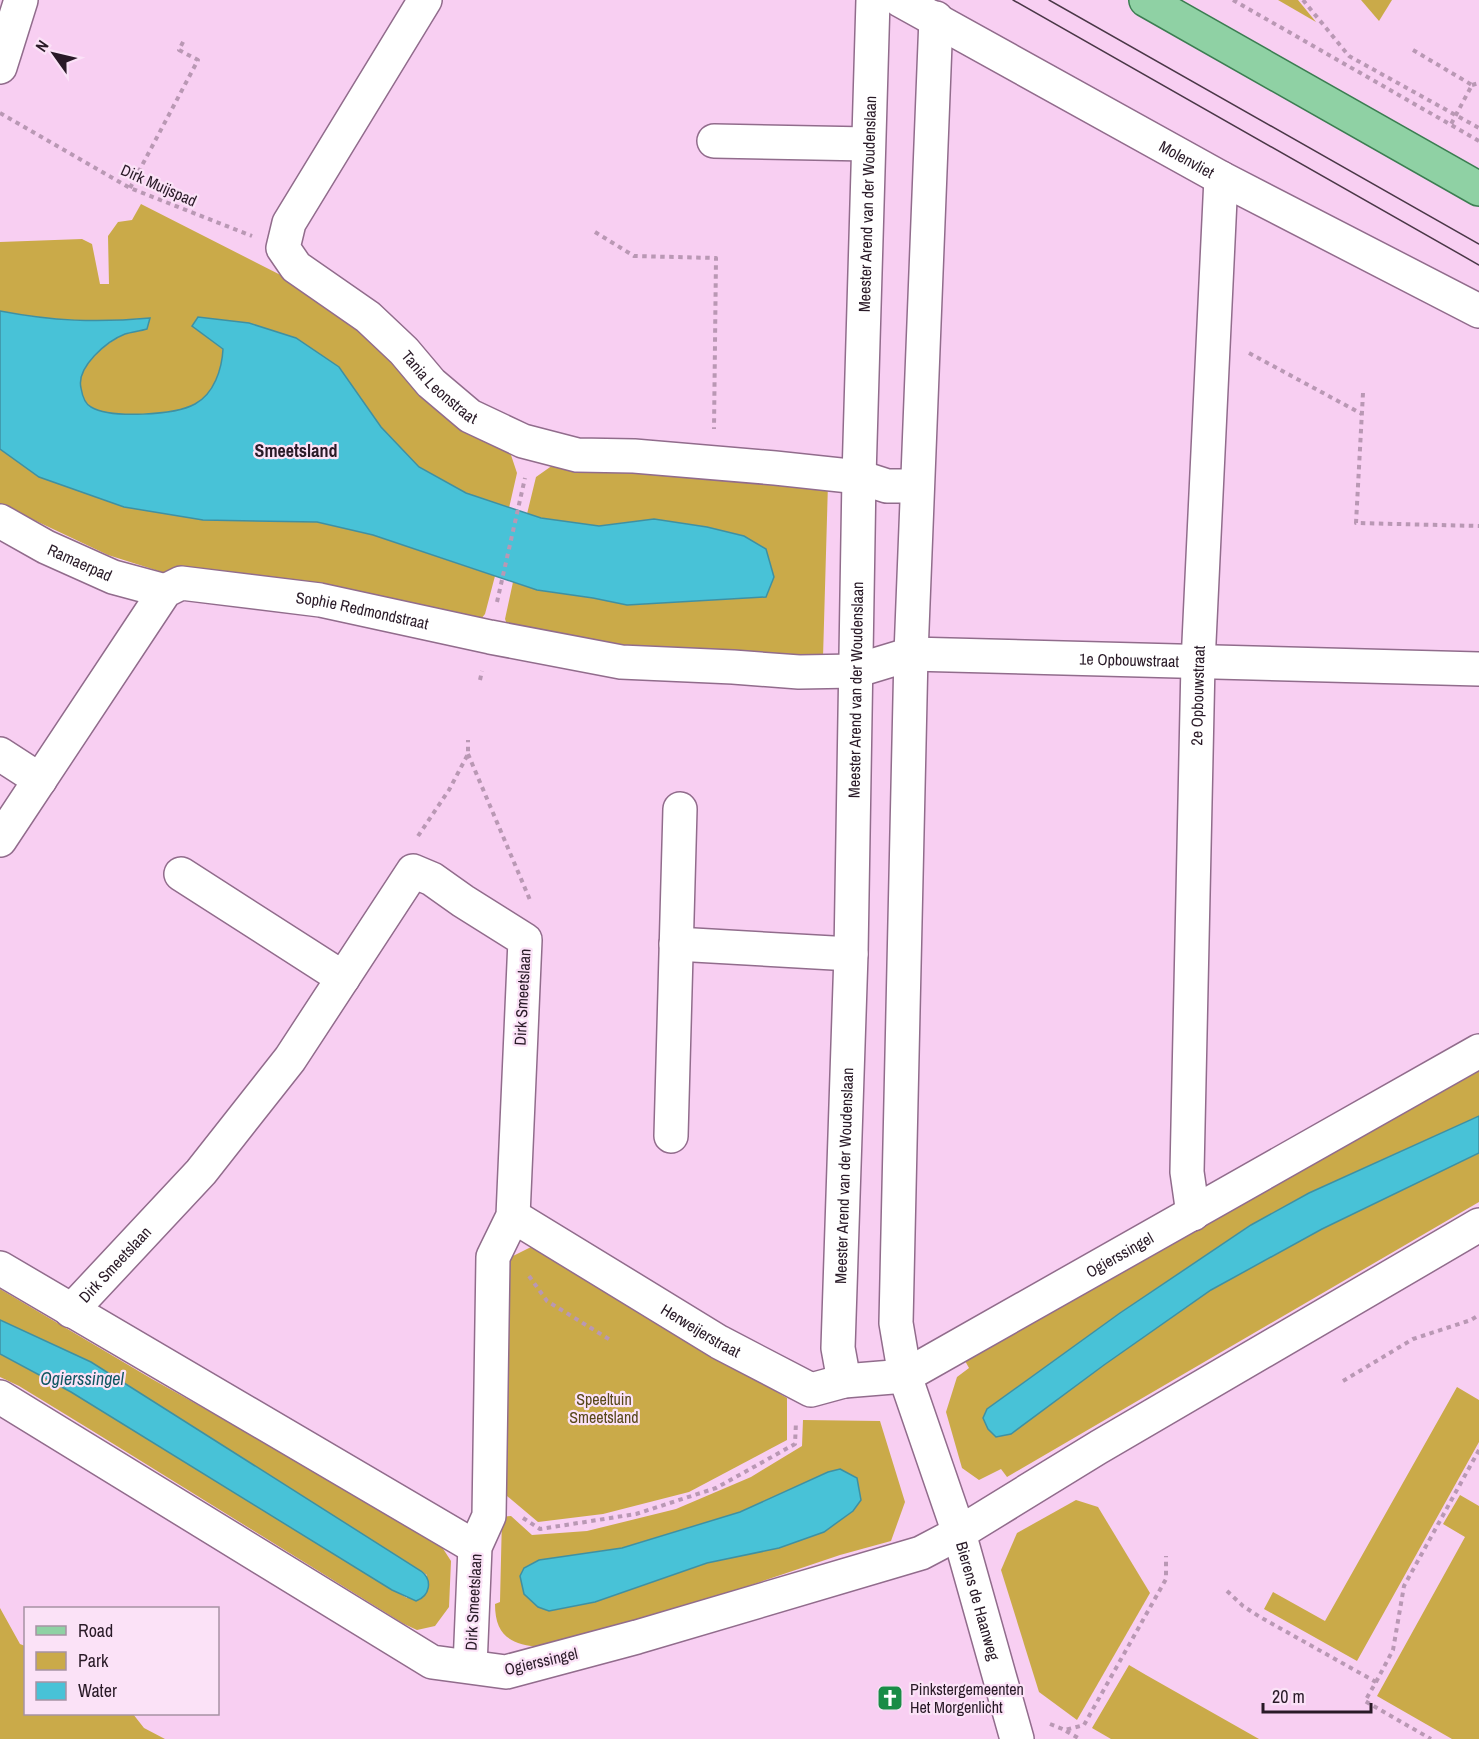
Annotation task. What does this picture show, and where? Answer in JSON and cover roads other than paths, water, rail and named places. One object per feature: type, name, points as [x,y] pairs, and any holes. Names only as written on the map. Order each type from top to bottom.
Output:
[{"type":"main road","points":[[1146,0],[1479,189]]},
{"type":"street","points":[[0,67],[21,0]]},
{"type":"street","name":"Tania Leonstraat","points":[[425,0],[289,224],[283,248],[296,267],[368,317],[404,351],[431,383],[470,416],[533,445],[577,455],[634,456],[713,463],[859,477],[887,486],[917,486]]},
{"type":"street","name":"Meester Arend van der Woudenslaan","points":[[844,1381],[838,1348],[851,954],[859,477],[873,0]]},
{"type":"street","name":"Molenvliet","points":[[900,0],[1221,178],[1479,311]]},
{"type":"street","points":[[936,18],[911,654],[896,1323],[905,1376],[959,1533]]},
{"type":"street","points":[[714,141],[868,144]]},
{"type":"street","name":"2e Opbouwstraat","points":[[1193,1214],[1187,1172],[1198,663],[1221,178]]},
{"type":"street","name":"Ramaerpad","points":[[0,521],[46,548],[113,577],[165,591]]},
{"type":"street","name":"Sophie Redmondstraat","points":[[165,591],[181,582],[321,600],[489,637],[621,662],[799,672],[855,671]]},
{"type":"street","points":[[0,840],[165,591]]},
{"type":"street","name":"1e Opbouwstraat","points":[[855,671],[911,654],[1479,669]]},
{"type":"street","points":[[0,754],[40,780]]},
{"type":"street","points":[[671,1136],[680,809]]},
{"type":"street","name":"Dirk Smeetslaan","points":[[71,1311],[201,1172],[290,1059],[413,871],[432,879],[463,902],[525,940],[513,1216],[493,1257],[489,1516],[475,1547],[470,1666]]},
{"type":"street","points":[[181,874],[343,978]]},
{"type":"street","points":[[676,944],[851,954]]},
{"type":"street","name":"Ogierssingel","points":[[905,1376],[1479,1051]]},
{"type":"street","name":"Herweijerstraat","points":[[513,1216],[719,1342],[811,1390],[844,1381]]},
{"type":"street","name":"Ogierssingel","points":[[0,1396],[432,1662],[506,1672],[626,1640],[921,1553],[959,1533],[1099,1447],[1479,1225]]},
{"type":"street","points":[[0,1268],[475,1547]]},
{"type":"street","points":[[844,1381],[905,1376]]},
{"type":"street","name":"Bierens de Haanweg","points":[[959,1533],[1017,1739]]},
{"type":"water","points":[[0,311],[75,320],[150,318],[147,329],[125,334],[110,342],[94,356],[83,372],[81,388],[87,404],[100,411],[113,413],[143,414],[173,411],[186,408],[202,400],[219,373],[223,349],[192,326],[198,317],[249,323],[296,338],[339,367],[381,427],[419,467],[466,493],[541,518],[599,526],[654,519],[707,527],[744,536],[766,549],[774,577],[766,597],[627,605],[537,590],[373,535],[317,522],[203,520],[124,507],[39,477],[0,449]]},
{"type":"water","points":[[1479,1116],[1479,1153],[1322,1229],[1211,1290],[1011,1434],[996,1437],[988,1429],[983,1418],[987,1409],[1120,1313],[1251,1225],[1309,1193]]},
{"type":"water","name":"Ogierssingel","points":[[0,1320],[91,1362],[421,1571],[427,1579],[427,1592],[416,1601],[392,1590],[71,1392],[0,1354]]},
{"type":"water","points":[[840,1469],[857,1478],[861,1500],[853,1511],[824,1532],[779,1548],[707,1563],[595,1602],[549,1611],[538,1607],[524,1594],[520,1576],[524,1568],[539,1560],[622,1548],[740,1512],[828,1472]]},
{"type":"tram line","points":[[1013,0],[1479,265]]},
{"type":"tram line","points":[[1049,0],[1479,244]]},
{"type":"place","name":"Pinkstergemeenten Het Morgenlicht","points":[[890,1698]]},
{"type":"district","name":"Smeetsland","points":[[296,450]]},
{"type":"park label","name":"Speeltuin Smeetsland","points":[[604,1408]]}]
